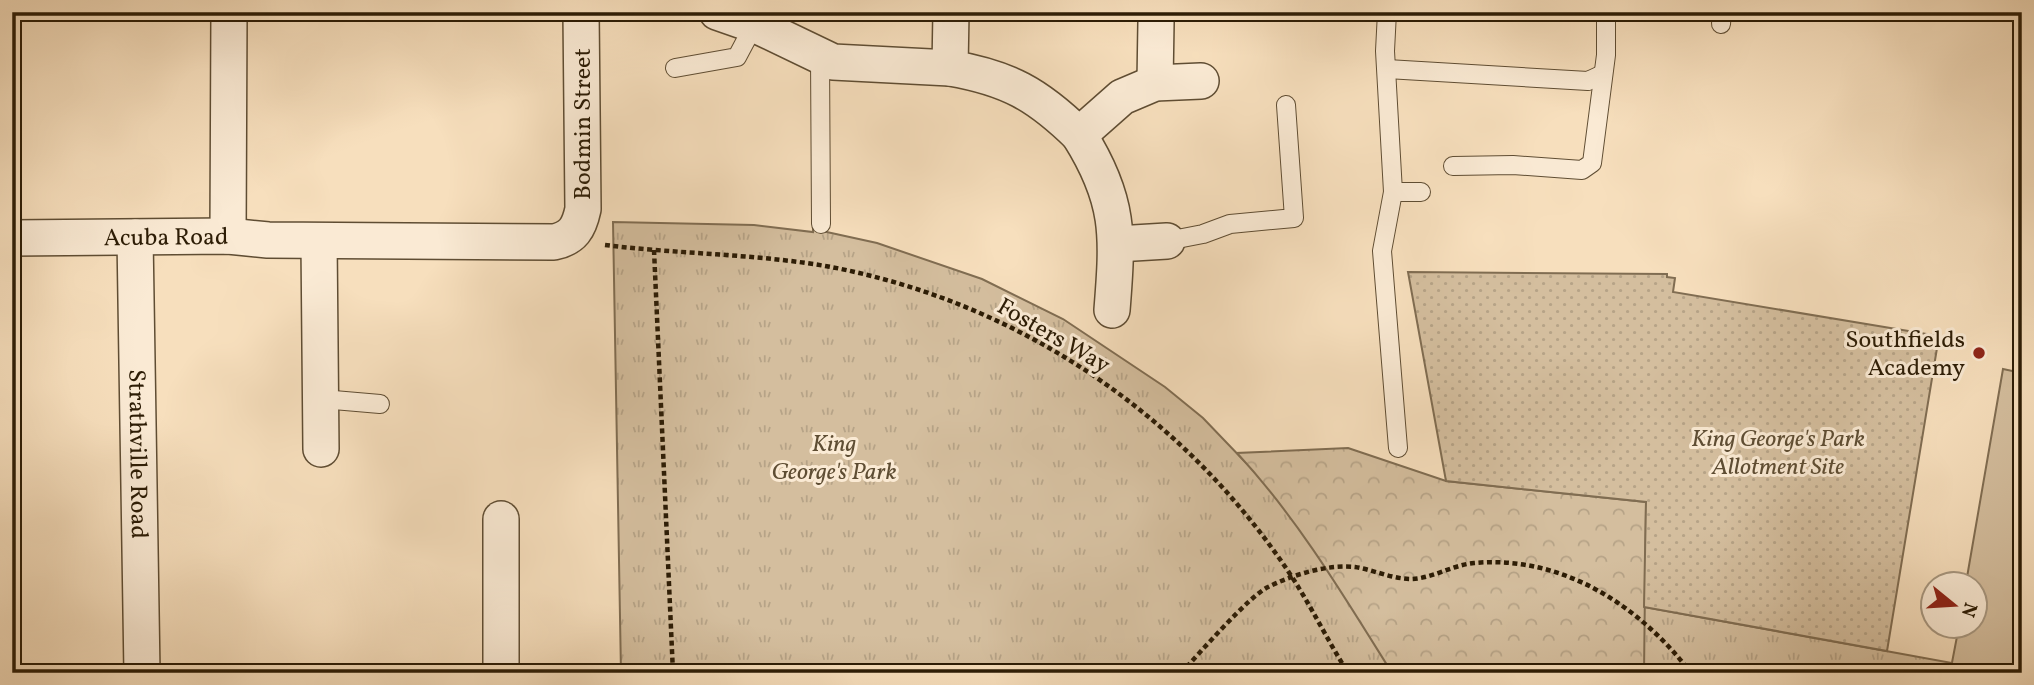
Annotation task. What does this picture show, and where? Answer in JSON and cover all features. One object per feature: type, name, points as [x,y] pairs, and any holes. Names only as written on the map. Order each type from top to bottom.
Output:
[{"type":"street","points":[[228,236],[229,12]]},
{"type":"street","name":"Bodmin Street","points":[[573,234],[583,209],[581,12]]},
{"type":"street","points":[[717,12],[771,25],[833,62],[950,68],[984,74],[1029,93],[1047,104],[1079,135],[1097,164],[1111,197],[1117,244],[1112,310]]},
{"type":"street","points":[[950,68],[951,12]]},
{"type":"street","points":[[1155,83],[1156,17]]},
{"type":"street","points":[[1079,135],[1122,97],[1155,83],[1200,81]]},
{"type":"street","name":"Acuba Road","points":[[12,238],[228,236],[319,241],[554,242],[573,234]]},
{"type":"street","name":"Strathville Road","points":[[135,237],[142,673]]},
{"type":"street","points":[[319,241],[321,449]]},
{"type":"street","points":[[1117,244],[1167,241]]},
{"type":"street","points":[[501,519],[501,673]]},
{"type":"lane","points":[[1387,12],[1393,192],[1382,251],[1398,448]]},
{"type":"lane","points":[[1453,166],[1513,165],[1582,170],[1592,163],[1603,74],[1606,12]]},
{"type":"lane","points":[[675,68],[737,57],[771,25]]},
{"type":"lane","points":[[820,56],[821,223]]},
{"type":"lane","points":[[1387,69],[1588,81],[1603,74]]},
{"type":"lane","points":[[1167,241],[1203,234],[1230,224],[1294,218],[1286,105]]},
{"type":"lane","points":[[1393,192],[1421,192]]},
{"type":"lane","points":[[322,399],[380,404]]},
{"type":"path","name":"Fosters Way","points":[[573,234],[590,243],[830,267],[916,287],[1005,322],[1085,369],[1149,416],[1202,464],[1255,526],[1293,578],[1348,673]]},
{"type":"path","points":[[654,250],[673,673]]},
{"type":"path","points":[[1181,673],[1265,588],[1293,578],[1326,568],[1355,567],[1384,576],[1413,579],[1471,564],[1510,562],[1552,569],[1578,579],[1643,622],[1670,644],[1692,673]]},
{"type":"green space","name":"King George's Park","points":[[613,222],[754,225],[813,232],[813,229],[877,243],[982,279],[1063,319],[1165,387],[1203,418],[1273,491],[1644,607],[1952,663],[1950,673],[621,673]]},
{"type":"green space","name":"King George's Park Allotment Site","points":[[1408,272],[1667,274],[1667,277],[1675,278],[1673,292],[1939,336],[1887,651],[1644,607],[1646,502],[1446,481]]},
{"type":"green space","points":[[2003,369],[2022,373],[2022,673],[1950,673],[1956,640],[1988,640],[1988,570],[1968,570]]},
{"type":"green space","points":[[1348,448],[1446,481],[1646,502],[1644,673],[1392,673],[1300,531],[1237,453]]},
{"type":"place","name":"Southfields Academy","points":[[1979,353]]}]
